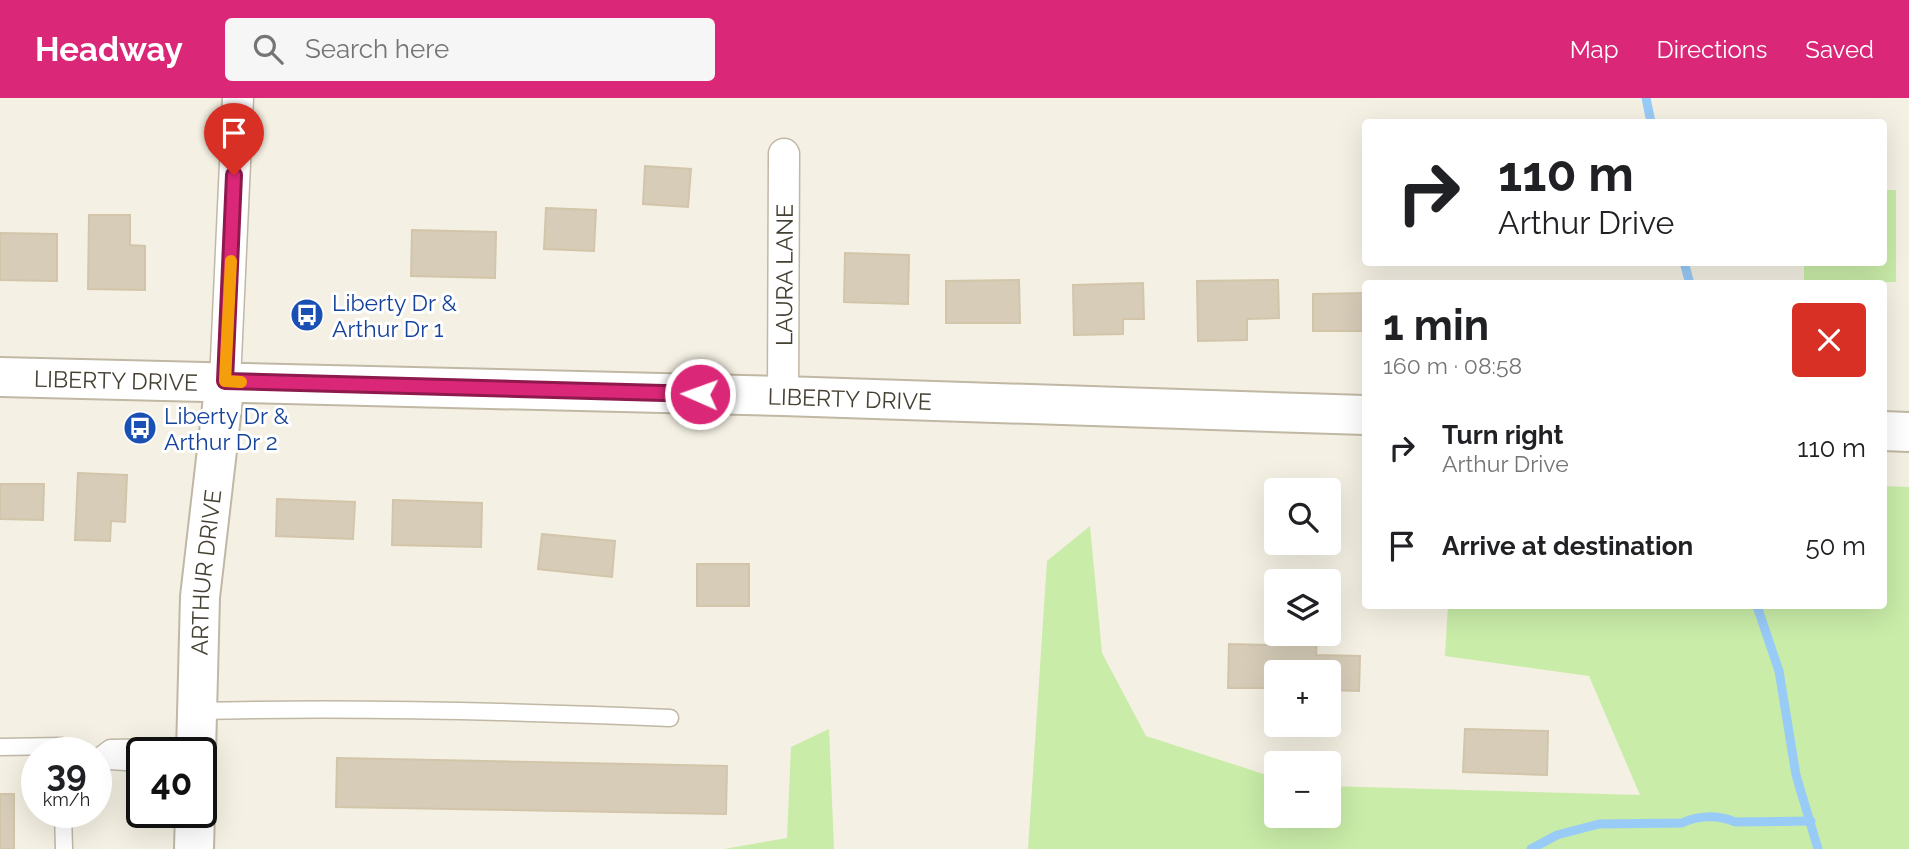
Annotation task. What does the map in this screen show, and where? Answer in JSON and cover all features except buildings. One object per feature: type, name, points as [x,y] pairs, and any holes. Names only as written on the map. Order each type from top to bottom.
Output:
[{"type":"street","name":"ARTHUR DRIVE","points":[[196,737],[200,597],[225,381],[238,98]]},
{"type":"street","name":"LAURA LANE","points":[[783,396],[784,154]]},
{"type":"street","name":"LIBERTY DRIVE","points":[[0,377],[783,396],[1362,415]]},
{"type":"street","points":[[1887,431],[1909,432]]},
{"type":"street","points":[[194,849],[195,828]]},
{"type":"lane","points":[[197,711],[325,708],[508,710],[670,718]]},
{"type":"lane","points":[[0,747],[21,747]]},
{"type":"lane","points":[[63,828],[64,849]]},
{"type":"green space","points":[[1887,190],[1896,190],[1896,282],[1804,280],[1804,266],[1887,266]]},
{"type":"green space","points":[[1887,486],[1909,487],[1909,849],[1028,849],[1047,561],[1090,526],[1102,653],[1146,736],[1264,774],[1264,828],[1341,828],[1341,786],[1640,795],[1589,676],[1445,656],[1448,609],[1887,609]]},
{"type":"green space","points":[[829,729],[834,849],[724,849],[787,838],[791,747]]},
{"type":"waterway","points":[[1646,98],[1650,119]]},
{"type":"waterway","points":[[1685,266],[1689,280]]},
{"type":"waterway","points":[[1758,609],[1779,671],[1796,775],[1818,849]]},
{"type":"waterway","points":[[1531,849],[1557,835],[1599,824],[1682,823],[1708,817],[1735,822],[1811,821]]},
{"type":"slow traffic","points":[[231,261],[225,381],[241,382]]},
{"type":"place","name":"Liberty Dr & Arthur Dr 1","points":[[307,315]]},
{"type":"place","name":"Liberty Dr & Arthur Dr 2","points":[[140,428]]},
{"type":"route","points":[[234,175],[225,381],[700,394]]}]
